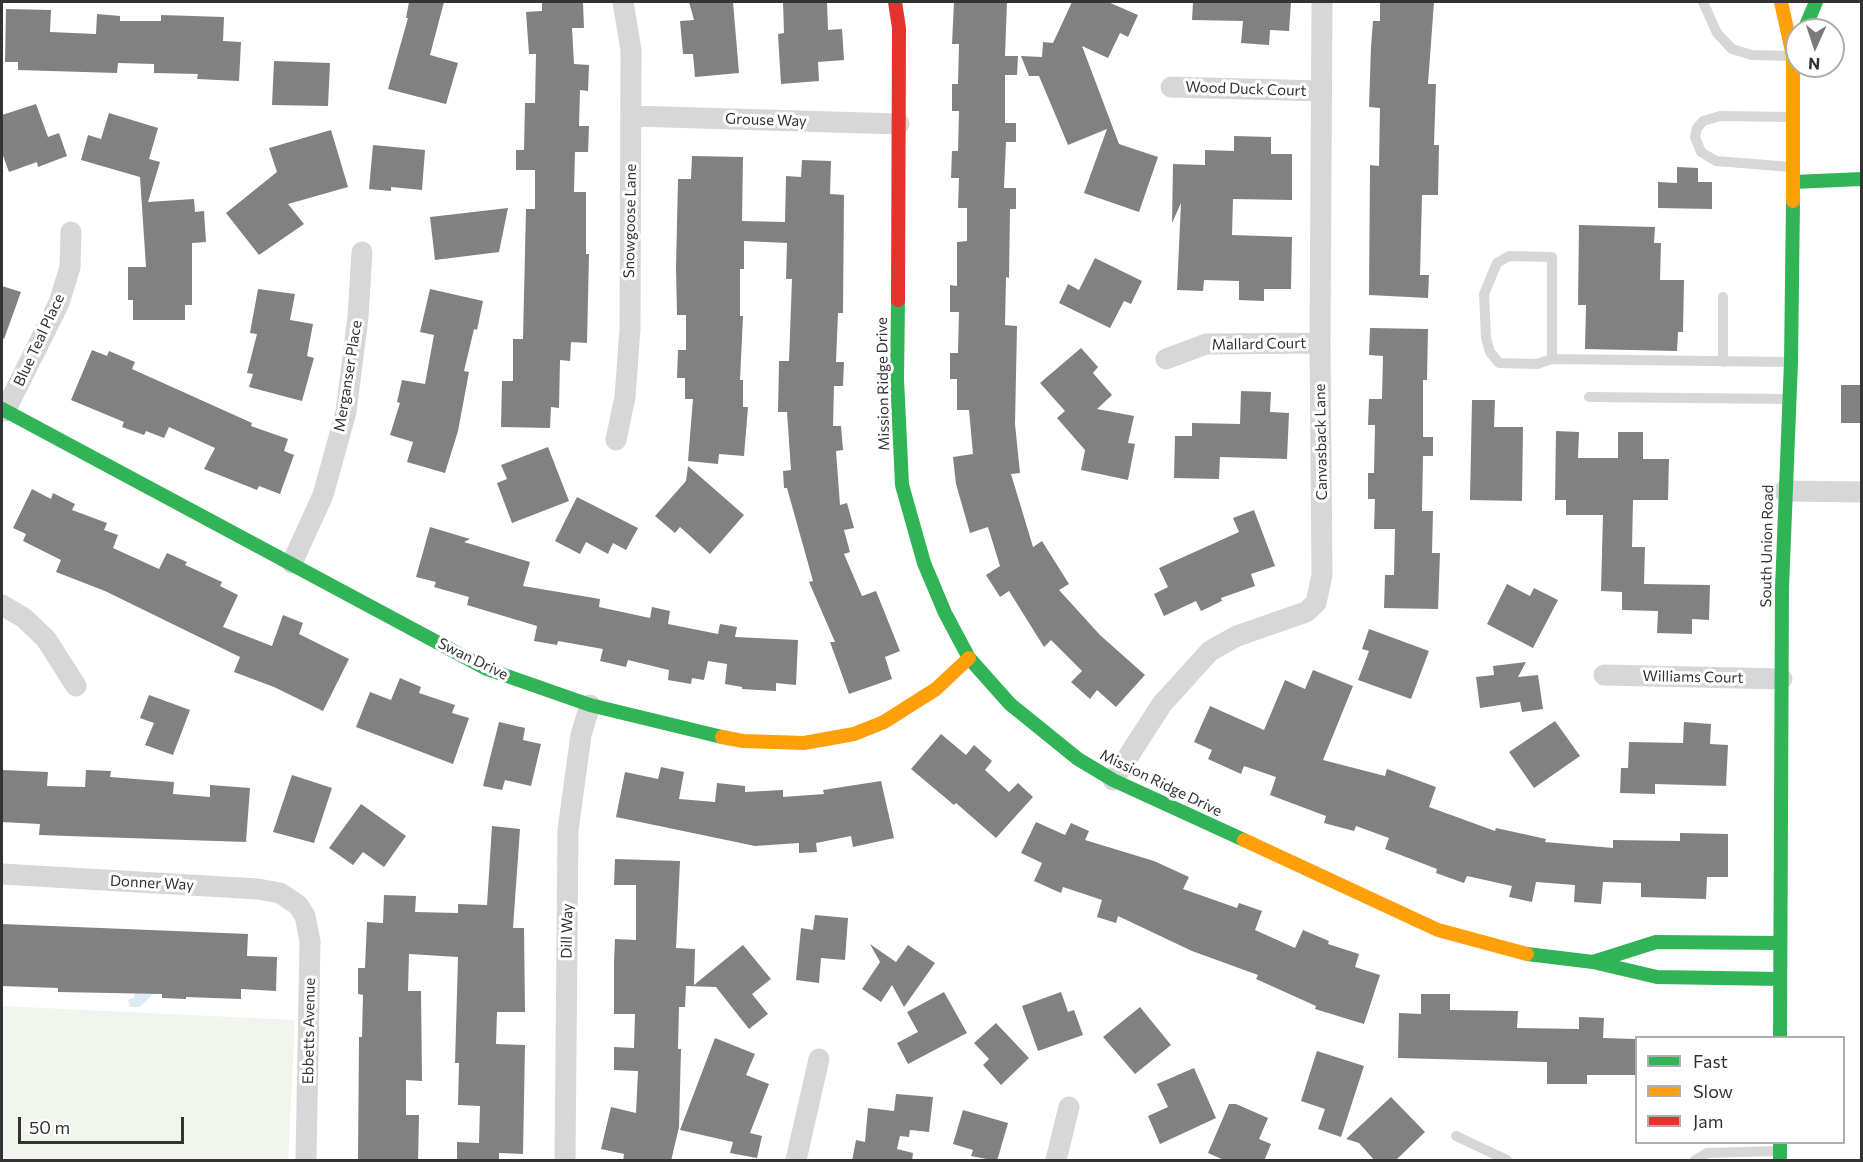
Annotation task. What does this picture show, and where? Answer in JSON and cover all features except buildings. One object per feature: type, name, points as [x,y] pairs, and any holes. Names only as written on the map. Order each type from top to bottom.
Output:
[{"type":"street","name":"Snowgoose Lane","points":[[616,440],[625,397],[630,330],[631,50],[623,2]]},
{"type":"street","name":"Mission Ridge Drive","points":[[895,2],[899,28],[897,379],[902,485],[924,563],[945,613],[969,658],[1010,704],[1078,759],[1113,780],[1438,930],[1514,953],[1593,962],[1657,977],[1780,979]]},
{"type":"street","name":"Canvasback Lane","points":[[1113,780],[1162,704],[1210,651],[1237,636],[1306,612],[1316,603],[1322,575],[1320,343],[1322,2]]},
{"type":"street","name":"South Union Road","points":[[1781,2],[1785,18]]},
{"type":"street","points":[[1809,18],[1816,2]]},
{"type":"street","name":"South Union Road","points":[[1780,1036],[1784,491],[1791,362],[1795,78]]},
{"type":"street","name":"Wood Duck Court","points":[[1171,87],[1321,91]]},
{"type":"street","name":"Grouse Way","points":[[632,116],[900,124]]},
{"type":"street","points":[[1793,175],[1862,179]]},
{"type":"street","name":"Blue Teal Place","points":[[3,410],[59,303],[70,267],[70,232]]},
{"type":"street","name":"Merganser Place","points":[[292,563],[323,495],[346,412],[358,317],[362,252]]},
{"type":"street","name":"Mallard Court","points":[[1166,359],[1206,344],[1320,343]]},
{"type":"street","name":"Swan Drive","points":[[3,410],[487,669],[590,705],[733,739],[804,743],[854,734],[884,722],[936,689],[969,658]]},
{"type":"street","points":[[1784,491],[1862,492]]},
{"type":"street","points":[[2,605],[24,618],[46,639],[76,686]]},
{"type":"street","name":"Williams Court","points":[[1604,675],[1782,679]]},
{"type":"street","name":"Dill Way","points":[[565,1161],[568,830],[581,735],[590,705]]},
{"type":"street","name":"Donner Way","points":[[2,874],[258,889],[280,893],[298,905]]},
{"type":"street","name":"Ebbetts Avenue","points":[[298,905],[305,916],[310,941],[306,1161]]},
{"type":"street","name":"Mission Ridge Drive","points":[[1593,962],[1656,942],[1780,943]]},
{"type":"street","points":[[796,1161],[819,1059]]},
{"type":"street","points":[[1056,1161],[1070,1107]]},
{"type":"lane","points":[[1703,2],[1717,33],[1732,49],[1752,55],[1785,53]]},
{"type":"lane","points":[[1793,175],[1716,161],[1701,152],[1695,138],[1697,128],[1703,121],[1720,116],[1794,117]]},
{"type":"lane","points":[[1552,359],[1552,257],[1509,256],[1497,263],[1484,294],[1484,324],[1490,351],[1499,363],[1537,364],[1552,359],[1791,362]]},
{"type":"lane","points":[[1723,297],[1723,362]]},
{"type":"lane","points":[[1589,397],[1789,399]]},
{"type":"lane","points":[[1456,1136],[1508,1161]]},
{"type":"lane","points":[[1695,1161],[1707,1157],[1780,1151]]},
{"type":"shaded area","points":[[136,991],[155,992],[140,1007],[130,1007],[128,1000],[133,998]]},
{"type":"shaded area","points":[[2,1006],[295,1020],[288,1160],[2,1160]]},
{"type":"traffic: fast","points":[[1809,18],[1816,2]]},
{"type":"traffic: fast","points":[[1793,182],[1862,179]]},
{"type":"traffic: fast","points":[[1780,1036],[1782,588],[1791,362],[1793,201]]},
{"type":"traffic: fast","points":[[898,300],[897,379],[902,485],[924,563],[945,613],[969,658],[1010,704],[1078,759],[1113,780],[1244,840]]},
{"type":"traffic: fast","points":[[2,409],[487,669],[590,705],[722,737]]},
{"type":"traffic: fast","points":[[1593,962],[1656,942],[1780,943]]},
{"type":"traffic: fast","points":[[1527,954],[1593,962],[1657,977],[1780,979]]},
{"type":"traffic: fast","points":[[1780,1144],[1780,1160]]},
{"type":"traffic: slow","points":[[1781,2],[1793,56],[1793,201]]},
{"type":"traffic: slow","points":[[722,737],[743,741],[804,743],[854,734],[884,722],[936,689],[969,658]]},
{"type":"traffic: slow","points":[[1244,840],[1438,930],[1527,954]]},
{"type":"traffic: jam","points":[[895,2],[899,28],[898,300]]}]
